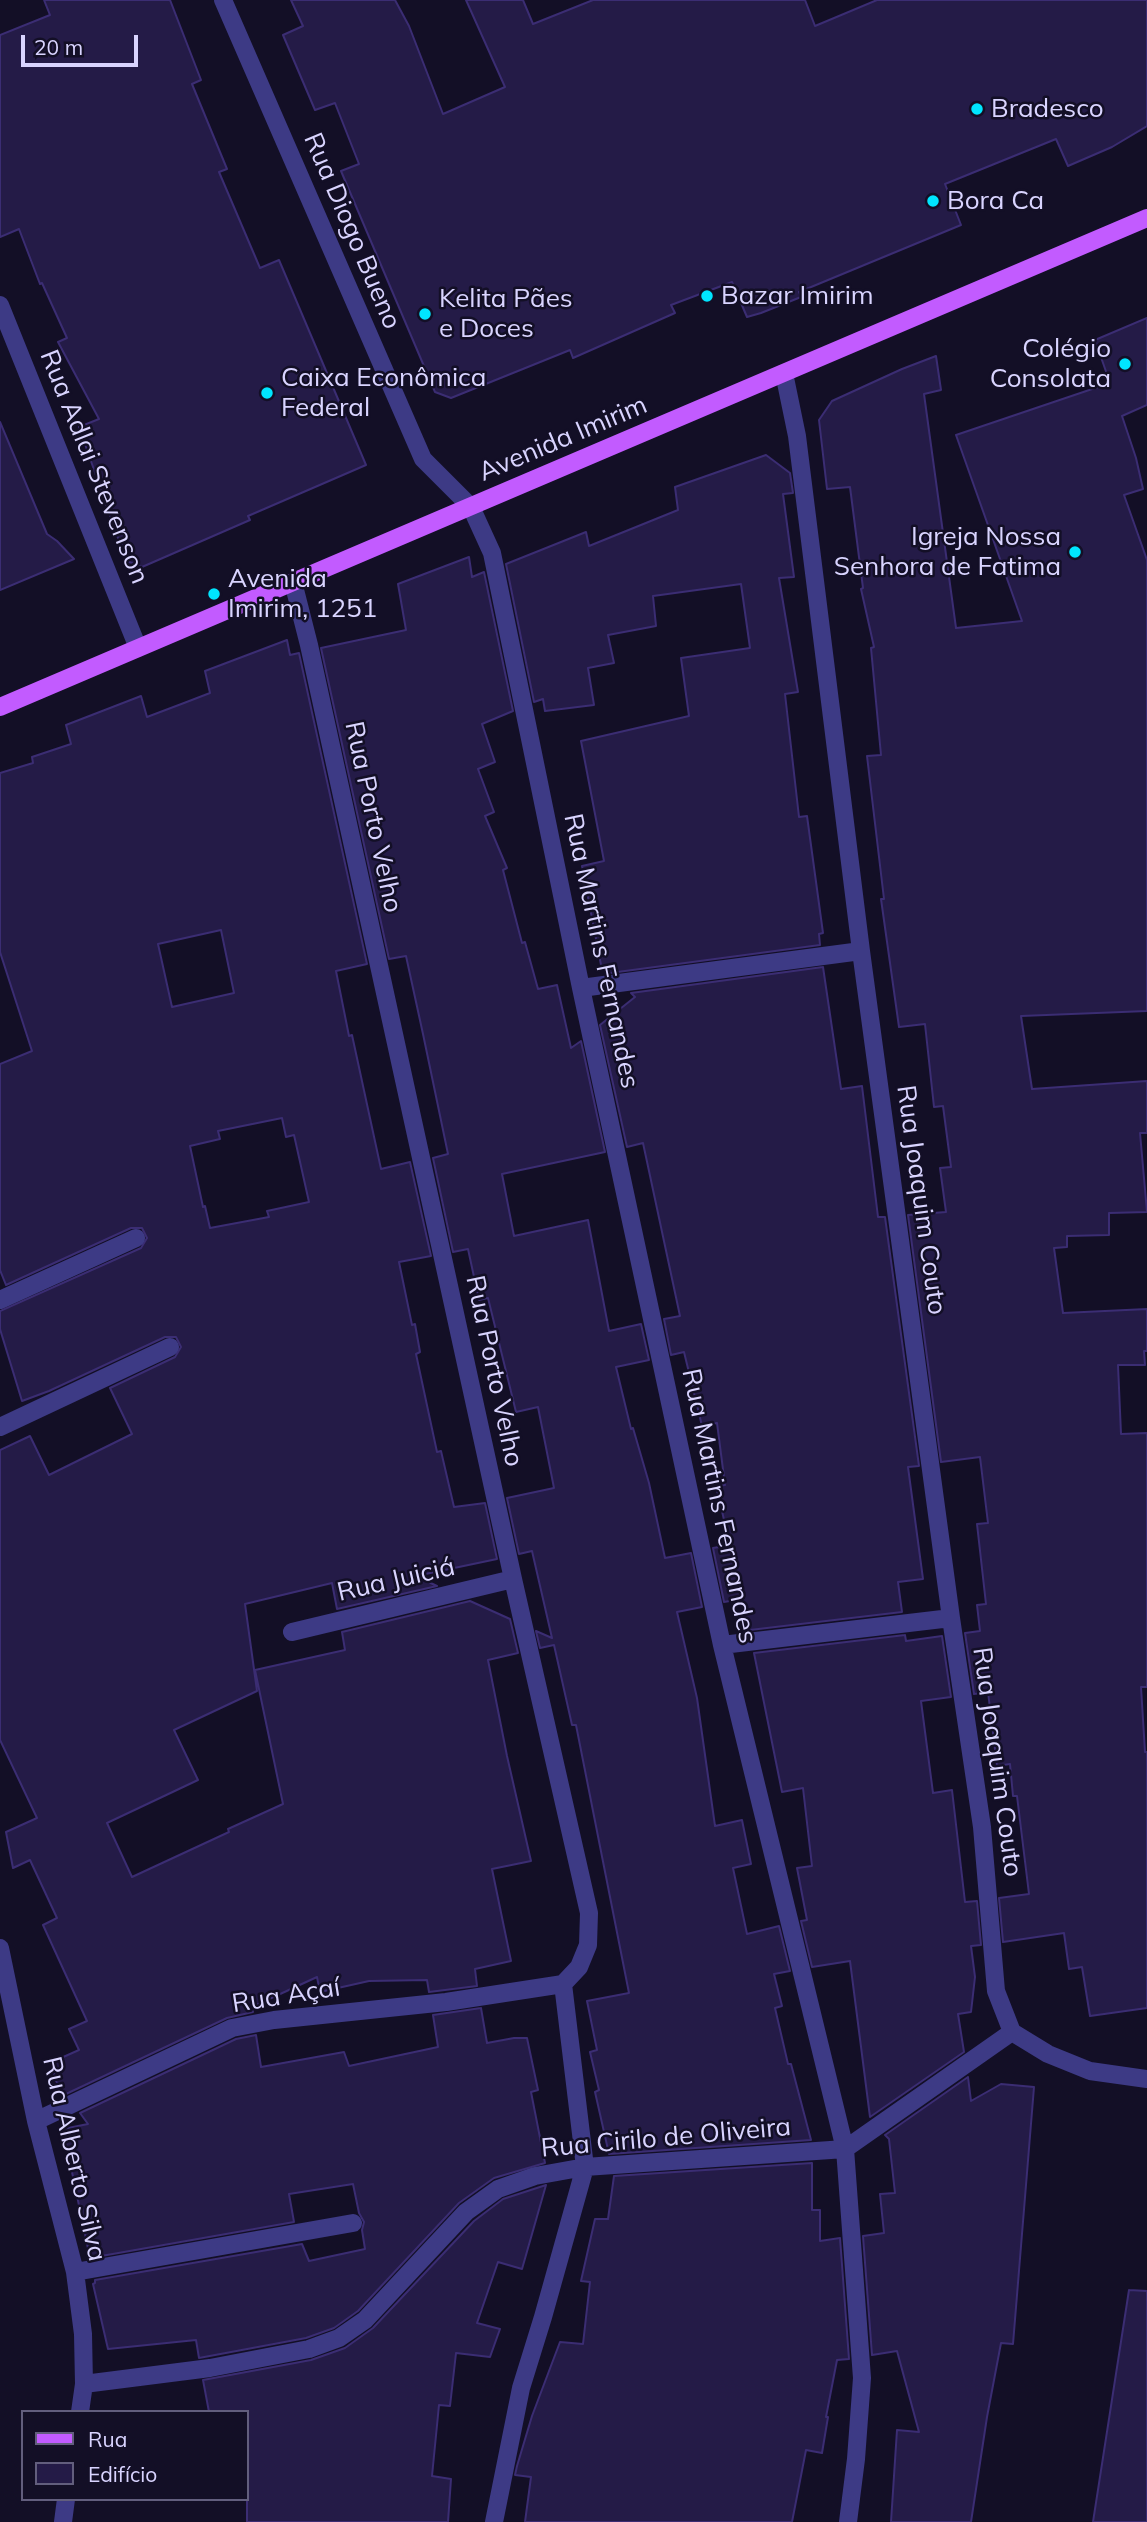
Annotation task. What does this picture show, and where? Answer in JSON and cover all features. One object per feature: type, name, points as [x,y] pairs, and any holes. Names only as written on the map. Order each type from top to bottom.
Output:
[{"type":"main road","name":"Avenida Imirim","points":[[0,707],[1147,218]]},
{"type":"street","name":"Rua Diogo Bueno","points":[[223,0],[423,458],[471,507]]},
{"type":"street","name":"Rua Adlai Stevenson","points":[[0,305],[138,648]]},
{"type":"street","name":"Rua Joaquim Couto","points":[[784,373],[797,436],[861,951],[951,1618],[982,1827],[996,1991],[1012,2032]]},
{"type":"street","name":"Rua Martins Fernandes","points":[[471,507],[492,553],[581,988],[722,1645],[845,2149],[862,2378],[848,2522]]},
{"type":"street","name":"Rua Porto Velho","points":[[293,582],[589,1913],[588,1945],[579,1967],[563,1984]]},
{"type":"street","points":[[581,988],[861,951]]},
{"type":"street","points":[[0,1300],[136,1238]]},
{"type":"street","points":[[0,1427],[170,1347]]},
{"type":"street","name":"Rua Juiciá","points":[[292,1632],[513,1579]]},
{"type":"street","points":[[722,1645],[951,1618]]},
{"type":"street","name":"Rua Alberto Silva","points":[[0,1948],[36,2121],[75,2272],[83,2333],[84,2384],[80,2410]]},
{"type":"street","points":[[494,2522],[521,2388],[585,2167],[563,1984]]},
{"type":"street","name":"Rua Açaí","points":[[36,2121],[232,2028],[274,2020],[446,2002],[563,1984]]},
{"type":"street","points":[[845,2149],[1012,2032],[1048,2054],[1090,2071],[1147,2078]]},
{"type":"street","name":"Rua Cirilo de Oliveira","points":[[84,2384],[210,2368],[309,2349],[339,2338],[365,2320],[466,2212],[498,2189],[535,2176],[585,2167],[845,2149]]},
{"type":"street","points":[[75,2272],[353,2223]]},
{"type":"street","points":[[62,2522],[66,2501]]},
{"type":"building","points":[[44,0],[170,0],[201,80],[192,84],[227,169],[219,172],[260,268],[279,260],[366,465],[248,516],[250,520],[142,567],[129,562],[121,540],[119,541],[79,427],[99,419],[58,342],[67,338],[42,283],[40,284],[19,229],[0,237],[0,35],[50,15]]},
{"type":"building","points":[[291,0],[395,0],[409,26],[443,114],[505,87],[466,0],[523,0],[533,24],[593,0],[805,0],[815,26],[877,0],[1147,0],[1147,126],[1112,147],[1068,166],[1056,139],[945,184],[961,225],[799,292],[801,297],[761,313],[747,317],[732,282],[671,305],[675,313],[573,358],[570,350],[451,398],[435,392],[341,171],[359,164],[335,103],[315,110],[283,35],[303,26]]},
{"type":"building","points":[[1147,318],[1147,405],[1122,416],[1143,489],[1124,495],[1147,560],[1147,1011],[1021,1016],[1032,1089],[1147,1081],[1147,1133],[1140,1133],[1147,1212],[1109,1213],[1109,1235],[1067,1236],[1067,1247],[1054,1248],[1063,1313],[1147,1309],[1145,1365],[1118,1365],[1121,1434],[1147,1433],[1147,1687],[1141,1687],[1147,1752],[1147,2008],[1090,2016],[1082,1967],[1069,1969],[1064,1933],[1003,1942],[999,1898],[1029,1894],[1017,1796],[1013,1796],[1010,1764],[997,1766],[988,1692],[974,1694],[965,1633],[980,1631],[977,1605],[986,1604],[977,1524],[988,1523],[980,1457],[941,1462],[908,1215],[946,1212],[940,1168],[951,1167],[943,1106],[934,1107],[925,1024],[899,1027],[881,899],[884,899],[867,756],[881,755],[871,648],[874,647],[861,589],[850,487],[827,489],[819,420],[832,401],[936,356],[941,390],[924,394],[956,628],[1022,621],[956,435],[1110,383],[1095,340]]},
{"type":"building","points":[[0,422],[47,534],[74,559],[0,590]]},
{"type":"building","points":[[766,455],[790,473],[793,493],[783,494],[794,577],[779,578],[798,692],[785,694],[799,817],[807,816],[823,933],[819,934],[820,945],[610,973],[601,965],[582,866],[604,861],[581,741],[689,716],[681,658],[750,648],[741,584],[653,596],[656,626],[608,635],[614,663],[588,668],[594,705],[545,711],[543,699],[534,702],[506,564],[586,532],[589,546],[678,510],[675,487]]},
{"type":"building","points":[[469,557],[472,577],[484,572],[513,711],[482,724],[495,762],[478,769],[494,812],[485,816],[507,868],[503,870],[522,943],[525,942],[538,989],[557,985],[571,1048],[581,1041],[605,1152],[502,1174],[514,1236],[588,1220],[609,1331],[641,1324],[649,1360],[616,1367],[631,1429],[633,1428],[649,1483],[665,1558],[691,1553],[702,1607],[677,1612],[697,1698],[715,1826],[742,1820],[751,1864],[733,1868],[747,1934],[779,1926],[790,1971],[774,1974],[782,2006],[775,2008],[788,2064],[791,2064],[811,2140],[609,2154],[595,2092],[599,2090],[590,2052],[597,2050],[587,2001],[629,1993],[576,1725],[572,1725],[554,1645],[540,1648],[536,1631],[552,1638],[532,1551],[519,1554],[507,1498],[554,1488],[538,1407],[516,1412],[488,1298],[479,1300],[468,1249],[453,1252],[433,1158],[448,1154],[406,956],[389,959],[321,648],[406,630],[398,584]]},
{"type":"building","points":[[287,640],[290,655],[299,653],[367,964],[336,971],[349,1036],[352,1035],[381,1169],[410,1162],[431,1256],[399,1262],[412,1325],[415,1324],[420,1352],[416,1354],[437,1452],[441,1451],[454,1507],[485,1503],[497,1559],[416,1576],[437,1586],[337,1609],[332,1583],[245,1604],[257,1691],[174,1730],[198,1780],[107,1823],[132,1877],[283,1804],[255,1670],[345,1650],[342,1632],[470,1601],[510,1619],[518,1653],[488,1660],[531,1861],[492,1869],[511,1961],[475,1969],[477,1986],[429,1992],[427,1980],[369,1981],[320,1992],[317,1977],[252,2007],[253,2012],[227,2018],[66,2094],[55,2080],[52,2062],[79,2050],[69,2029],[87,2021],[43,1925],[57,1918],[30,1860],[13,1868],[6,1832],[37,1818],[0,1740],[0,1450],[30,1436],[49,1475],[132,1434],[110,1388],[175,1357],[181,1347],[176,1337],[165,1337],[22,1401],[0,1329],[0,1311],[141,1248],[147,1238],[142,1228],[131,1228],[6,1285],[0,1270],[0,1064],[32,1051],[0,952],[0,773],[33,763],[32,757],[71,744],[66,725],[141,696],[147,717],[210,693],[205,671]],"holes":[[[221,930],[234,993],[172,1007],[158,944]],[[282,1118],[286,1137],[294,1135],[309,1202],[267,1211],[269,1217],[210,1228],[190,1146],[220,1139],[218,1131]]]},
{"type":"building","points":[[823,967],[841,1089],[862,1086],[878,1217],[885,1217],[919,1466],[908,1467],[923,1579],[898,1582],[902,1612],[750,1630],[741,1599],[724,1602],[713,1548],[730,1545],[716,1486],[725,1485],[717,1423],[702,1426],[684,1352],[671,1355],[664,1319],[680,1316],[643,1143],[627,1147],[600,1025],[635,997],[631,993]]},
{"type":"building","points":[[905,1635],[906,1641],[942,1636],[951,1697],[921,1701],[933,1793],[952,1790],[965,1902],[977,1901],[981,1945],[971,1946],[975,1977],[971,2012],[958,2014],[964,2052],[870,2117],[850,1961],[812,1967],[801,1921],[807,1920],[797,1868],[812,1866],[803,1788],[782,1792],[754,1653]]},
{"type":"building","points":[[481,2008],[487,2043],[527,2038],[538,2090],[531,2092],[545,2163],[494,2178],[459,2203],[358,2311],[334,2328],[306,2338],[199,2358],[196,2340],[108,2349],[93,2284],[95,2280],[302,2244],[309,2261],[365,2249],[362,2230],[364,2222],[359,2213],[353,2184],[289,2194],[294,2222],[90,2258],[63,2129],[88,2124],[80,2113],[236,2039],[256,2035],[261,2067],[344,2052],[349,2066],[438,2047],[433,2015]]},
{"type":"building","points":[[968,2077],[971,2101],[1001,2084],[1034,2087],[1013,2344],[1001,2343],[971,2522],[891,2522],[897,2430],[919,2432],[897,2351],[872,2355],[863,2236],[884,2233],[880,2194],[895,2193],[889,2139],[885,2135]]},
{"type":"building","points":[[812,2163],[812,2210],[820,2210],[820,2241],[840,2238],[849,2359],[837,2360],[822,2453],[806,2450],[792,2522],[525,2522],[531,2477],[515,2475],[517,2466],[532,2416],[560,2342],[583,2344],[590,2282],[581,2281],[595,2219],[608,2219],[614,2176]]},
{"type":"building","points":[[546,2185],[522,2269],[498,2262],[477,2323],[500,2329],[490,2357],[456,2353],[450,2406],[439,2405],[432,2476],[451,2479],[448,2522],[247,2522],[248,2410],[209,2410],[203,2380],[311,2360],[345,2348],[373,2328],[474,2221],[503,2199]]},
{"type":"building","points":[[1129,2290],[1147,2291],[1147,2522],[1093,2522]]},
{"type":"place","name":"Bradesco","points":[[977,109]]},
{"type":"place","name":"Bora Ca","points":[[933,201]]},
{"type":"place","name":"Bazar Imirim","points":[[707,296]]},
{"type":"place","name":"Kelita Pães e Doces","points":[[425,314]]},
{"type":"place","name":"Colégio Consolata","points":[[1125,364]]},
{"type":"place","name":"Caixa Econômica Federal","points":[[267,393]]},
{"type":"place","name":"Igreja Nossa Senhora de Fatima","points":[[1075,552]]},
{"type":"place","name":"Avenida Imirim, 1251","points":[[214,594]]}]
